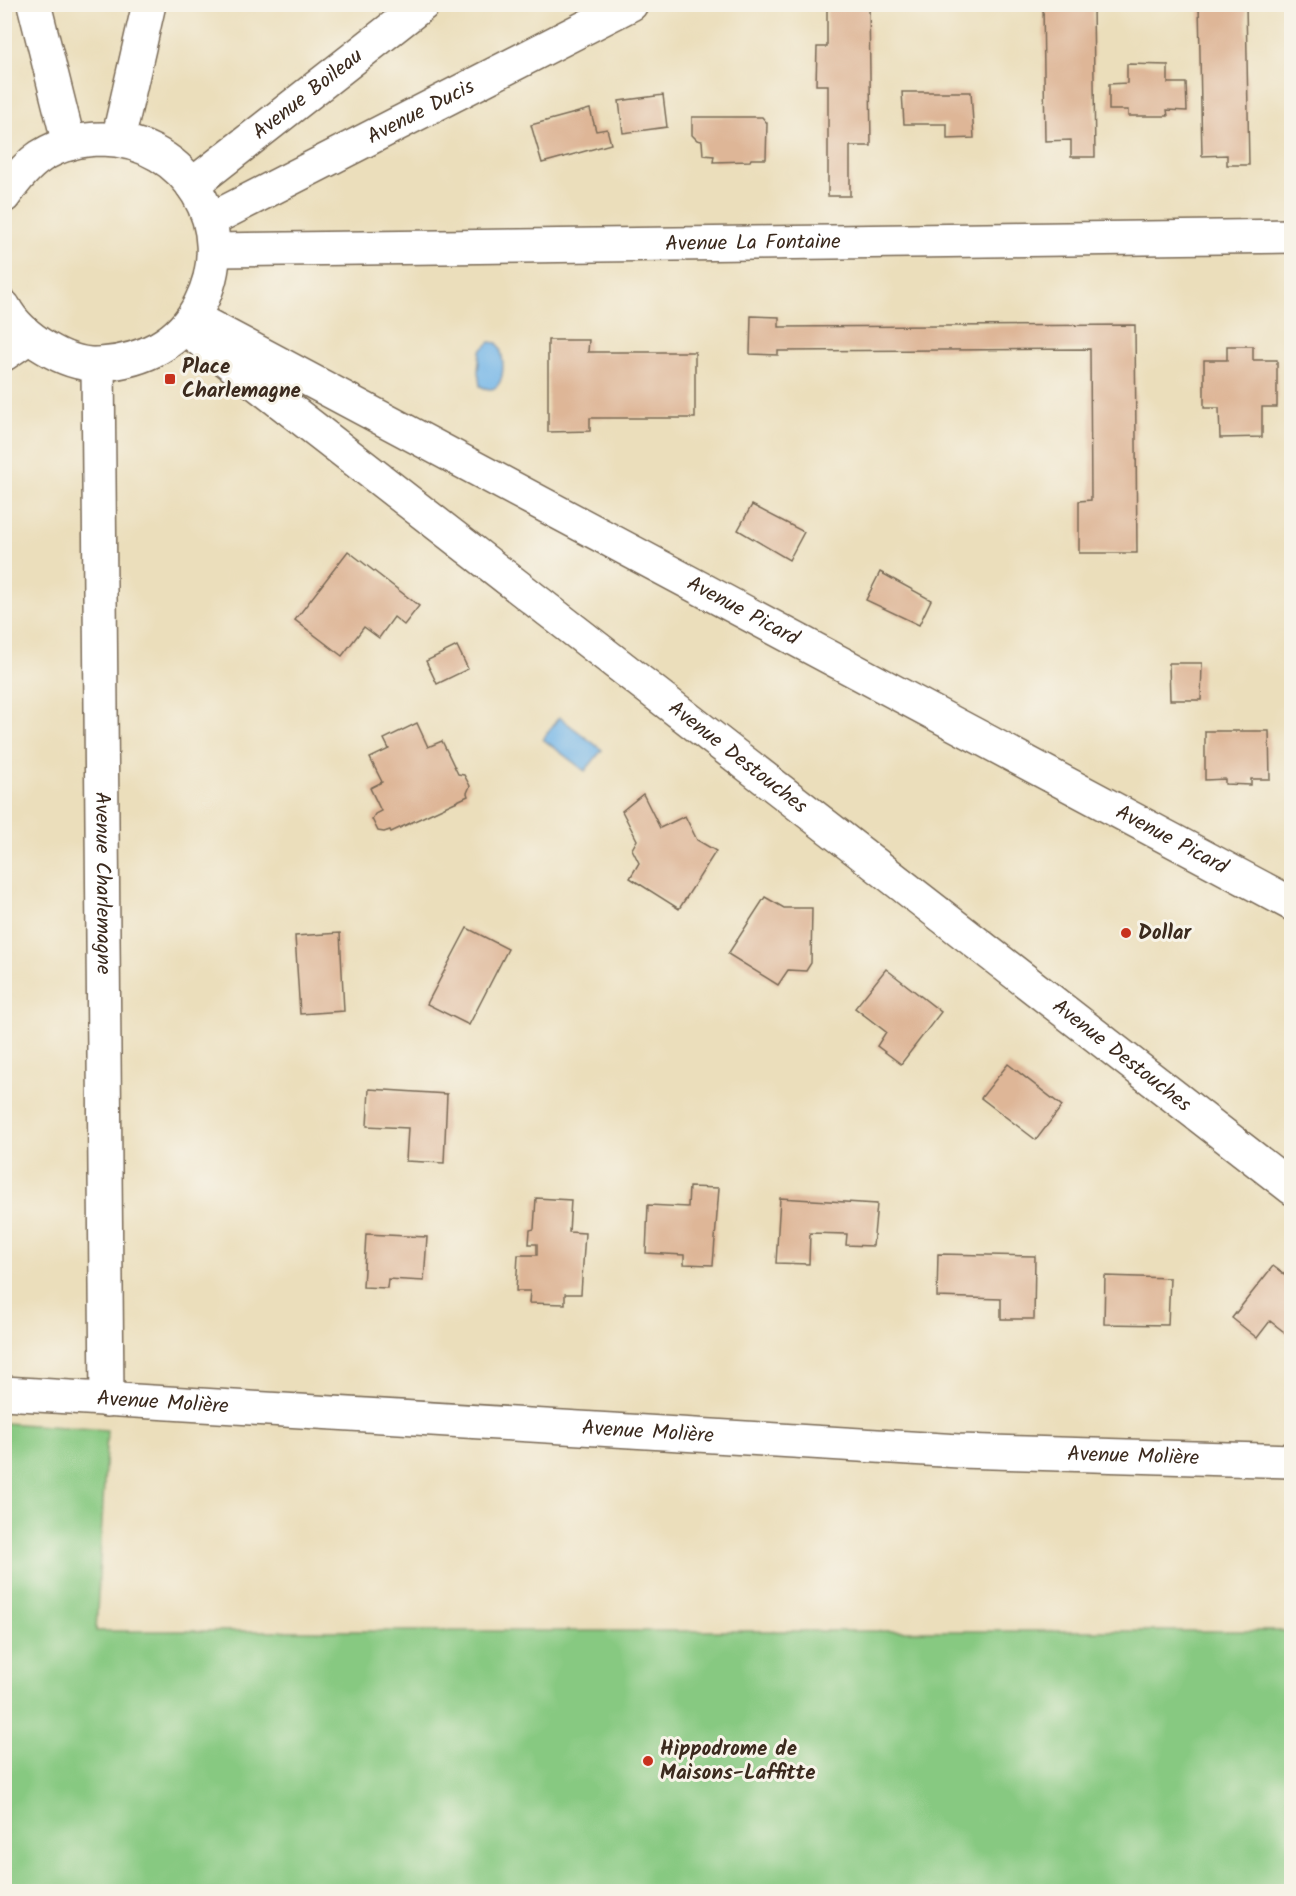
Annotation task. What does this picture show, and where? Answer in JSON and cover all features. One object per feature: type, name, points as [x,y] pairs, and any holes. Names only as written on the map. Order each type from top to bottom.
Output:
[{"type":"street","points":[[34,4],[69,144]]},
{"type":"street","points":[[118,140],[149,4]]},
{"type":"street","name":"Avenue Boileau","points":[[192,185],[423,4]]},
{"type":"street","name":"Avenue Ducis","points":[[212,235],[631,4]]},
{"type":"street","points":[[4,196],[19,175],[42,156],[69,144],[93,139],[118,140],[146,148],[172,163],[203,201],[212,235],[210,285],[189,323],[160,348],[130,361],[98,364],[61,357],[10,326]]},
{"type":"street","name":"Avenue La Fontaine","points":[[212,235],[1292,236]]},
{"type":"street","name":"Avenue Picard","points":[[189,323],[1292,904]]},
{"type":"street","name":"Avenue Destouches","points":[[189,323],[1292,1188]]},
{"type":"street","name":"Avenue Charlemagne","points":[[98,364],[107,1400]]},
{"type":"street","name":"Avenue Molière","points":[[4,1393],[959,1451],[1292,1461]]},
{"type":"green space","name":"Hippodrome de Maisons-Laffitte","points":[[4,1423],[107,1430],[96,1631],[1291,1631],[1291,1891],[5,1891]]},
{"type":"water","points":[[490,342],[497,343],[503,367],[499,383],[495,388],[489,389],[480,386],[478,371],[480,351]]},
{"type":"water","points":[[559,717],[602,750],[585,771],[543,739]]},
{"type":"building","points":[[827,4],[869,4],[871,146],[850,146],[850,196],[828,196],[828,85],[816,85],[817,47],[827,47]]},
{"type":"building","points":[[1043,4],[1093,4],[1095,157],[1071,157],[1071,140],[1045,141]]},
{"type":"building","points":[[1199,4],[1246,4],[1249,165],[1227,165],[1227,155],[1202,156]]},
{"type":"building","points":[[1127,64],[1168,65],[1168,83],[1186,83],[1187,111],[1167,110],[1168,116],[1128,116],[1128,110],[1109,110],[1109,84],[1127,83]]},
{"type":"building","points":[[902,92],[971,92],[974,138],[947,139],[947,124],[904,124]]},
{"type":"building","points":[[663,95],[667,127],[623,133],[619,101]]},
{"type":"building","points":[[590,109],[596,131],[607,129],[611,144],[542,163],[531,125]]},
{"type":"building","points":[[692,117],[762,117],[767,123],[766,159],[713,162],[714,156],[703,155],[702,141],[692,135]]},
{"type":"building","points":[[751,316],[779,317],[779,327],[1135,325],[1137,553],[1079,553],[1079,501],[1091,500],[1090,349],[778,351],[778,355],[750,354]]},
{"type":"building","points":[[548,340],[589,340],[588,352],[695,352],[695,418],[590,418],[590,431],[548,432]]},
{"type":"building","points":[[1227,346],[1253,346],[1253,360],[1277,360],[1277,407],[1262,407],[1262,437],[1220,438],[1219,408],[1204,408],[1204,360],[1227,360]]},
{"type":"building","points":[[752,505],[804,532],[789,560],[738,530]]},
{"type":"building","points":[[348,551],[419,606],[404,625],[394,617],[379,638],[364,627],[342,656],[295,620]]},
{"type":"building","points":[[880,572],[931,600],[919,625],[866,600]]},
{"type":"building","points":[[457,646],[468,669],[437,684],[426,661]]},
{"type":"building","points":[[1169,663],[1202,663],[1201,700],[1170,700]]},
{"type":"building","points":[[417,723],[428,747],[442,741],[458,774],[464,775],[470,786],[468,796],[391,832],[390,830],[378,831],[372,819],[381,811],[370,788],[382,782],[370,758],[389,749],[384,739]]},
{"type":"building","points":[[1205,731],[1269,731],[1270,779],[1251,779],[1251,785],[1225,784],[1225,779],[1205,780]]},
{"type":"building","points":[[643,794],[660,828],[685,816],[697,840],[716,851],[679,909],[630,878],[639,863],[632,849],[637,840],[622,811]]},
{"type":"building","points":[[765,897],[784,908],[812,908],[811,963],[806,971],[788,970],[778,985],[728,954]]},
{"type":"building","points":[[467,928],[508,949],[469,1025],[427,1004]]},
{"type":"building","points":[[340,933],[344,1011],[300,1014],[295,936]]},
{"type":"building","points":[[886,969],[941,1012],[901,1064],[877,1046],[886,1032],[855,1008]]},
{"type":"building","points":[[1008,1064],[1062,1106],[1036,1140],[981,1098]]},
{"type":"building","points":[[369,1089],[447,1094],[444,1163],[406,1161],[408,1128],[367,1126]]},
{"type":"building","points":[[689,1187],[719,1188],[713,1265],[684,1264],[684,1255],[646,1253],[648,1205],[688,1207]]},
{"type":"building","points":[[536,1198],[571,1200],[569,1232],[585,1233],[581,1294],[565,1294],[565,1304],[529,1303],[530,1291],[516,1291],[518,1255],[537,1255],[537,1244],[529,1244],[530,1230],[534,1229]]},
{"type":"building","points":[[780,1198],[877,1204],[873,1246],[846,1245],[847,1234],[810,1233],[809,1264],[776,1263]]},
{"type":"building","points":[[366,1234],[427,1237],[424,1281],[388,1279],[387,1288],[363,1287]]},
{"type":"building","points":[[938,1254],[1035,1256],[1034,1319],[1001,1319],[1001,1299],[937,1297]]},
{"type":"building","points":[[1273,1266],[1292,1280],[1292,1338],[1270,1321],[1257,1338],[1232,1318]]},
{"type":"building","points":[[1105,1276],[1170,1278],[1168,1325],[1104,1324]]},
{"type":"place","name":"Place Charlemagne","points":[[170,379]]},
{"type":"place","name":"Dollar","points":[[1126,933]]},
{"type":"place","name":"Hippodrome de Maisons-Laffitte","points":[[648,1761]]}]
